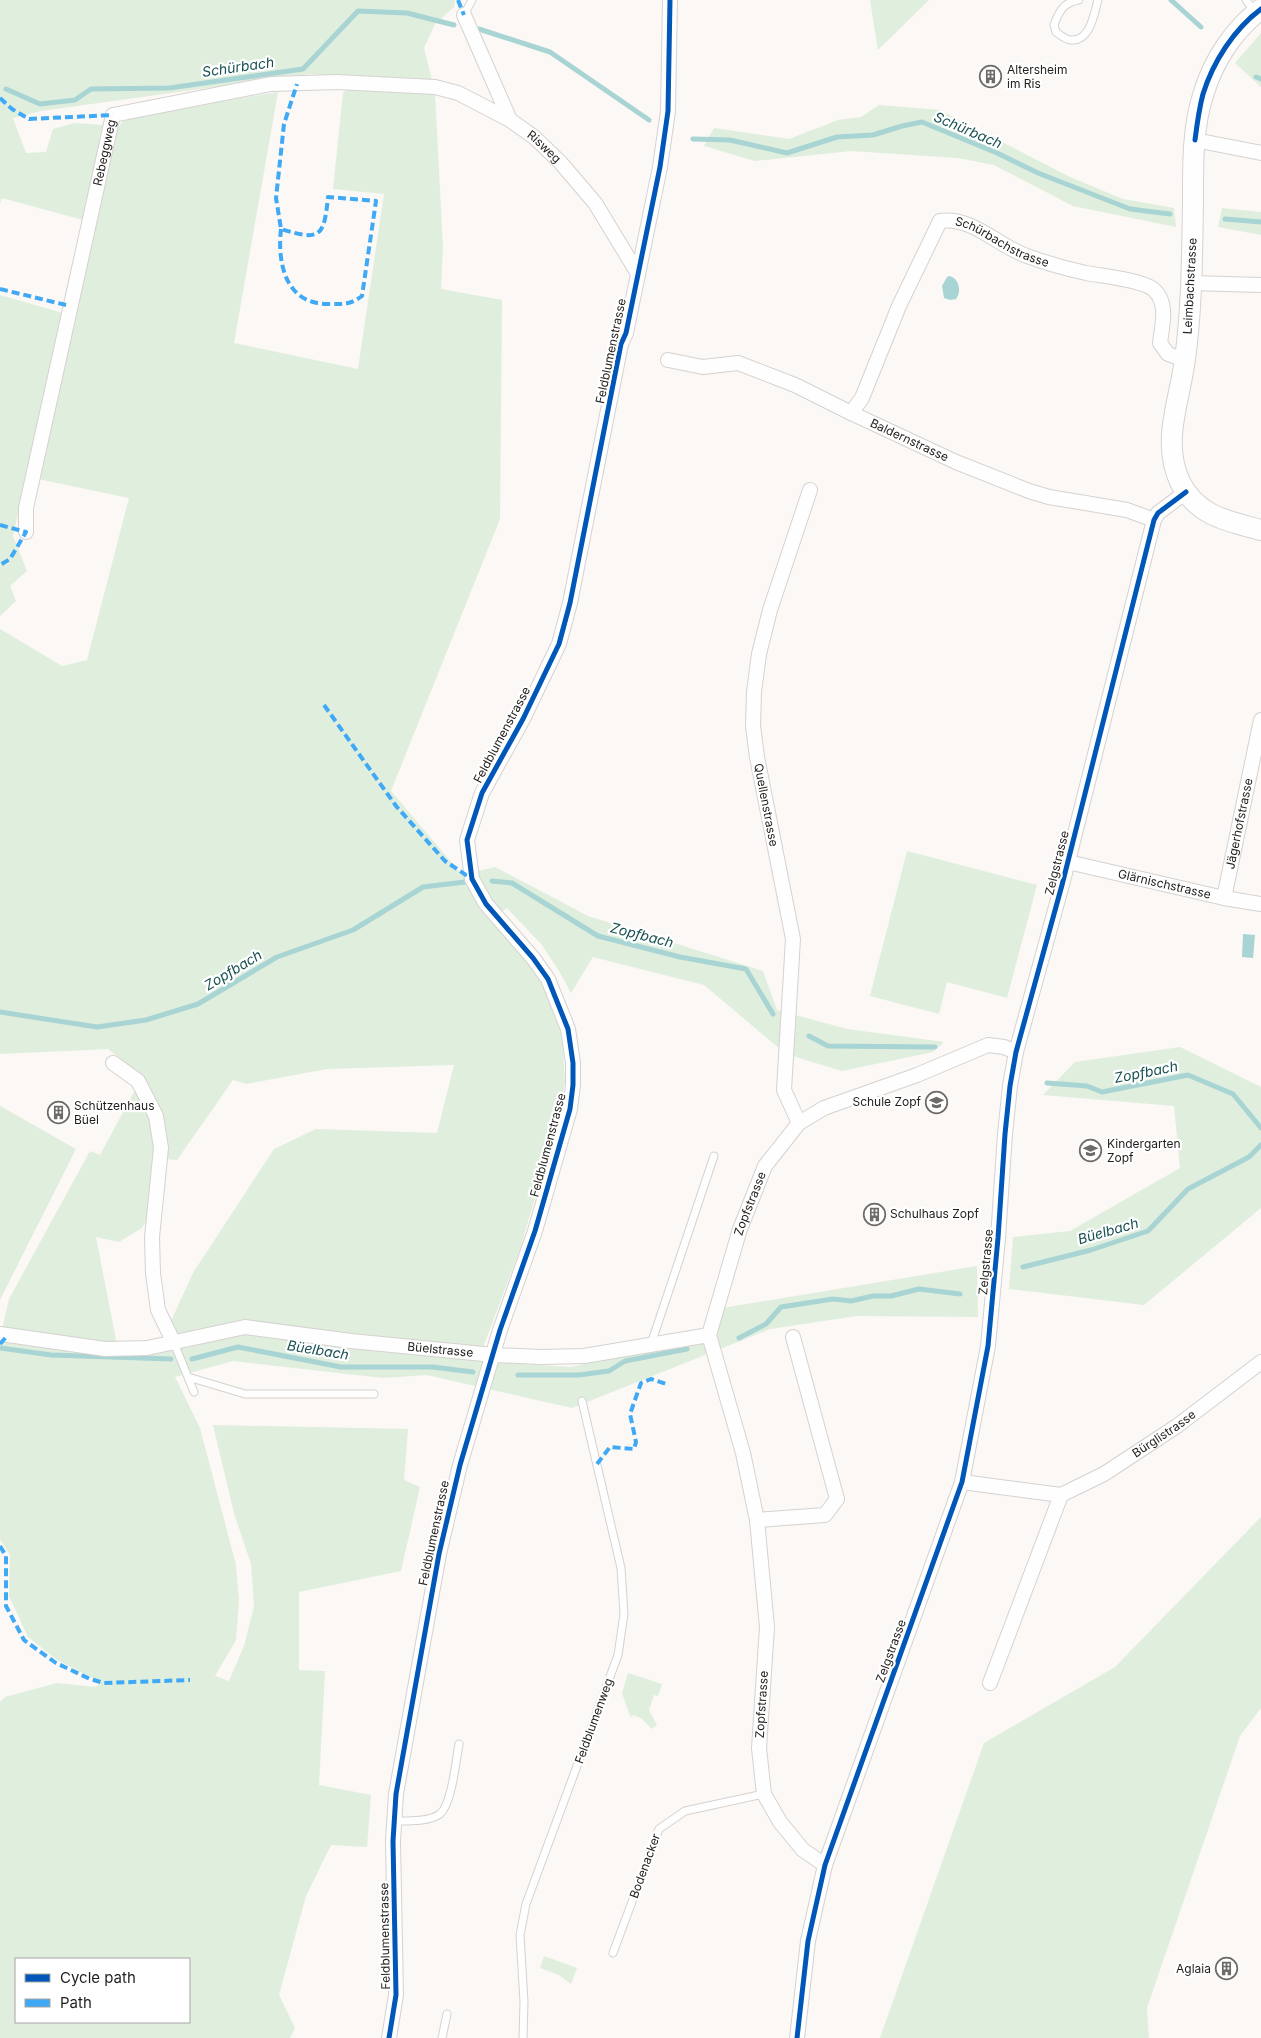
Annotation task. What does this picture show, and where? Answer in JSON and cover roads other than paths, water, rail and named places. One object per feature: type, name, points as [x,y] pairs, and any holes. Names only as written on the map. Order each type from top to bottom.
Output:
[{"type":"street","name":"Feldblumenstrasse","points":[[389,2038],[396,1995],[393,1841],[396,1794],[447,1513],[500,1330],[535,1231],[570,1109],[573,1085],[573,1063],[568,1029],[548,979],[533,958],[486,904],[472,879],[467,840],[482,793],[523,719],[559,644],[570,603],[621,344],[626,333],[660,167],[668,111],[670,0]]},
{"type":"street","name":"Leimbachstrasse","points":[[1254,7],[1215,65],[1203,92],[1195,140],[1192,282],[1185,360],[1173,419],[1171,443],[1176,469],[1186,492],[1193,502],[1212,515],[1261,530]]},
{"type":"street","points":[[464,15],[510,120]]},
{"type":"street","name":"Rebeggweg","points":[[26,532],[26,508],[113,115],[271,84],[337,82],[435,87],[458,93],[510,120]]},
{"type":"street","name":"Risweg","points":[[510,120],[534,136],[595,203],[638,272]]},
{"type":"street","points":[[1195,140],[1261,153]]},
{"type":"street","name":"Schürbachstrasse","points":[[851,413],[862,398],[899,306],[940,221],[952,219],[961,221],[1026,256],[1084,272],[1138,283],[1153,289],[1158,294],[1164,311],[1160,344],[1168,354],[1185,360]]},
{"type":"street","points":[[1192,282],[1261,285]]},
{"type":"street","name":"Baldernstrasse","points":[[668,360],[702,367],[738,363],[794,385],[956,462],[1029,491],[1127,510],[1154,520]]},
{"type":"street","name":"Quellenstrasse","points":[[799,1123],[784,1090],[793,939],[757,756],[753,726],[754,692],[759,654],[770,610],[810,490]]},
{"type":"street","points":[[1154,520],[1158,513],[1186,492]]},
{"type":"street","name":"Zelgstrasse","points":[[796,2038],[808,1941],[825,1865],[962,1482],[988,1346],[998,1238],[1004,1134],[1016,1052],[1068,862],[1154,520]]},
{"type":"street","name":"Jägerhofstrasse","points":[[1224,898],[1261,720]]},
{"type":"street","name":"Glärnischstrasse","points":[[1068,862],[1224,898],[1261,904]]},
{"type":"street","name":"Zopfstrasse","points":[[825,1865],[804,1850],[780,1822],[764,1794],[759,1748],[768,1627],[756,1520],[743,1454],[709,1335],[740,1229],[765,1166],[799,1123],[824,1108],[917,1075],[988,1045],[1004,1047],[1016,1052]]},
{"type":"street","points":[[113,1063],[138,1081],[156,1116],[161,1148],[152,1237],[152,1273],[158,1310],[174,1343]]},
{"type":"street","name":"Büelstrasse","points":[[0,1334],[105,1349],[147,1348],[245,1327],[351,1341],[494,1355],[541,1357],[584,1356],[709,1335]]},
{"type":"street","points":[[756,1520],[825,1515],[837,1499],[792,1337]]},
{"type":"street","name":"Bürglistrasse","points":[[1061,1495],[1104,1474],[1178,1426],[1261,1362]]},
{"type":"street","points":[[962,1482],[1061,1495],[990,1683]]},
{"type":"lane","points":[[464,15],[472,0]]},
{"type":"lane","points":[[1079,0],[1071,1],[1062,7],[1054,25],[1056,32],[1069,40],[1077,39],[1086,34],[1098,0]]},
{"type":"lane","points":[[651,1345],[714,1156]]},
{"type":"lane","points":[[174,1343],[194,1392]]},
{"type":"lane","points":[[188,1377],[245,1394],[374,1394]]},
{"type":"lane","name":"Feldblumenweg","points":[[523,2038],[524,2002],[520,1935],[526,1904],[618,1655],[624,1614],[621,1568],[582,1401]]},
{"type":"lane","points":[[394,1821],[432,1818],[440,1814],[446,1805],[459,1744]]},
{"type":"lane","name":"Bodenacker","points":[[613,1953],[659,1829],[685,1811],[764,1794]]},
{"type":"lane","points":[[442,2038],[447,2014]]},
{"type":"water","points":[[950,276],[956,280],[959,292],[956,299],[950,300],[944,298],[942,286],[947,277]]},
{"type":"water","points":[[1243,934],[1255,935],[1253,958],[1242,957]]},
{"type":"waterway","points":[[1171,0],[1201,27]]},
{"type":"waterway","name":"Schürbach","points":[[6,89],[40,104],[75,100],[91,89],[169,88],[303,69],[358,11],[407,13],[454,25]]},
{"type":"waterway","name":"Schürbach","points":[[479,29],[550,52],[649,120]]},
{"type":"waterway","points":[[1256,77],[1261,79]]},
{"type":"waterway","name":"Schürbach","points":[[693,139],[730,140],[787,153],[837,137],[873,135],[922,122],[997,153],[1038,173],[1130,209],[1170,214]]},
{"type":"waterway","name":"Schürbach","points":[[1225,219],[1261,222]]},
{"type":"waterway","name":"Zopfbach","points":[[492,881],[512,883],[598,936],[680,957],[746,969],[773,1014]]},
{"type":"waterway","name":"Zopfbach","points":[[0,1012],[97,1027],[146,1020],[198,1004],[277,957],[353,930],[423,887],[465,882]]},
{"type":"waterway","name":"Zopfbach","points":[[809,1036],[828,1046],[935,1047]]},
{"type":"waterway","name":"Zopfbach","points":[[1047,1083],[1087,1086],[1102,1092],[1188,1075],[1233,1094],[1261,1128]]},
{"type":"waterway","name":"Büelbach","points":[[1023,1267],[1091,1250],[1148,1231],[1188,1189],[1249,1157],[1261,1145]]},
{"type":"waterway","name":"Büelbach","points":[[739,1338],[766,1324],[781,1307],[833,1299],[851,1301],[873,1296],[891,1296],[919,1289],[960,1294]]},
{"type":"waterway","name":"Büelbach","points":[[192,1359],[238,1347],[341,1367],[433,1367],[473,1372]]},
{"type":"waterway","name":"Büelbach","points":[[0,1348],[51,1355],[171,1359]]},
{"type":"waterway","name":"Büelbach","points":[[518,1375],[579,1375],[609,1371],[625,1361],[687,1349]]},
{"type":"place","name":"Altersheim im Ris","points":[[991,77]]},
{"type":"place","name":"Schule Zopf","points":[[937,1102]]},
{"type":"place","name":"Schützenhaus Büel","points":[[58,1113]]},
{"type":"place","name":"Kindergarten Zopf","points":[[1091,1151]]},
{"type":"place","name":"Schulhaus Zopf","points":[[874,1214]]},
{"type":"place","name":"Aglaia","points":[[1227,1969]]}]
